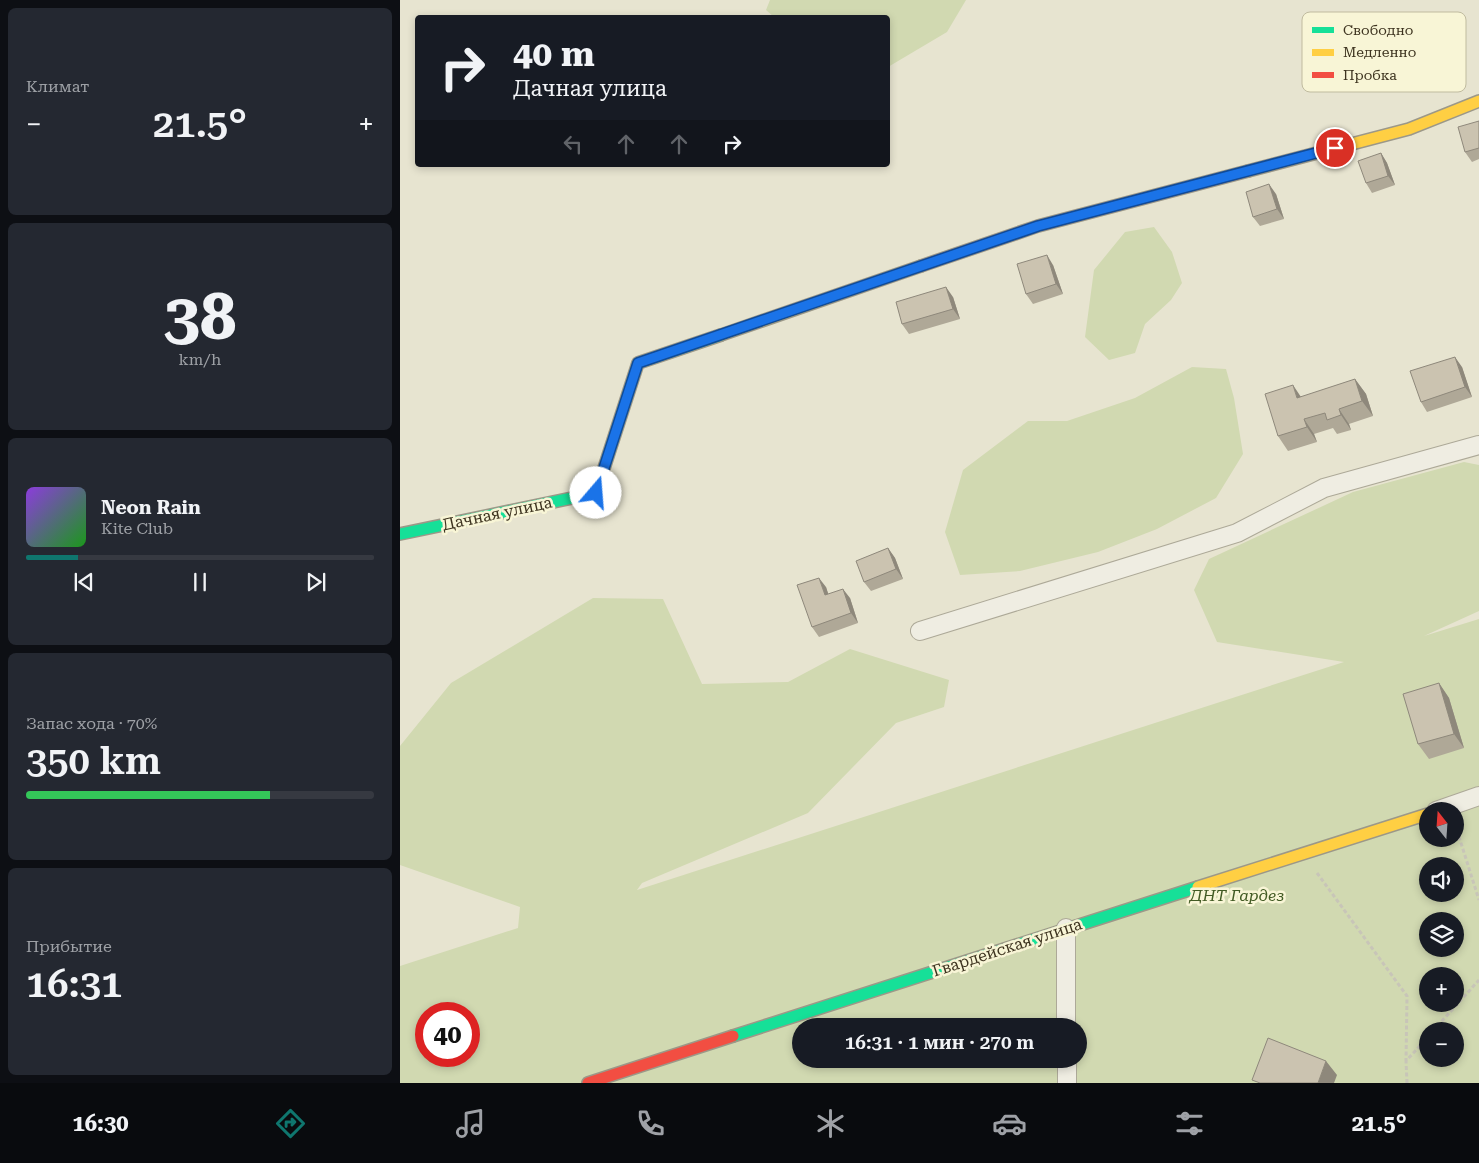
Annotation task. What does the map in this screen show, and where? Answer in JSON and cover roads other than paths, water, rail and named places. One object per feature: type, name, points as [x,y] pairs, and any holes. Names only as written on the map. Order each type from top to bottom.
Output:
[{"type":"street","name":"Дачная улица","points":[[400,534],[596,493],[638,363],[1038,226],[1409,129],[1479,100]]},
{"type":"street","points":[[920,631],[1237,533],[1324,488],[1479,445]]},
{"type":"street","points":[[1462,802],[1479,796]]},
{"type":"street","name":"Гвардейская улица","points":[[588,1083],[1066,928],[1419,817]]},
{"type":"street","points":[[1066,928],[1066,1018]]},
{"type":"street","points":[[1066,1068],[1067,1083]]},
{"type":"park label","name":"ДНТ Гардез","points":[[1237,895]]}]
